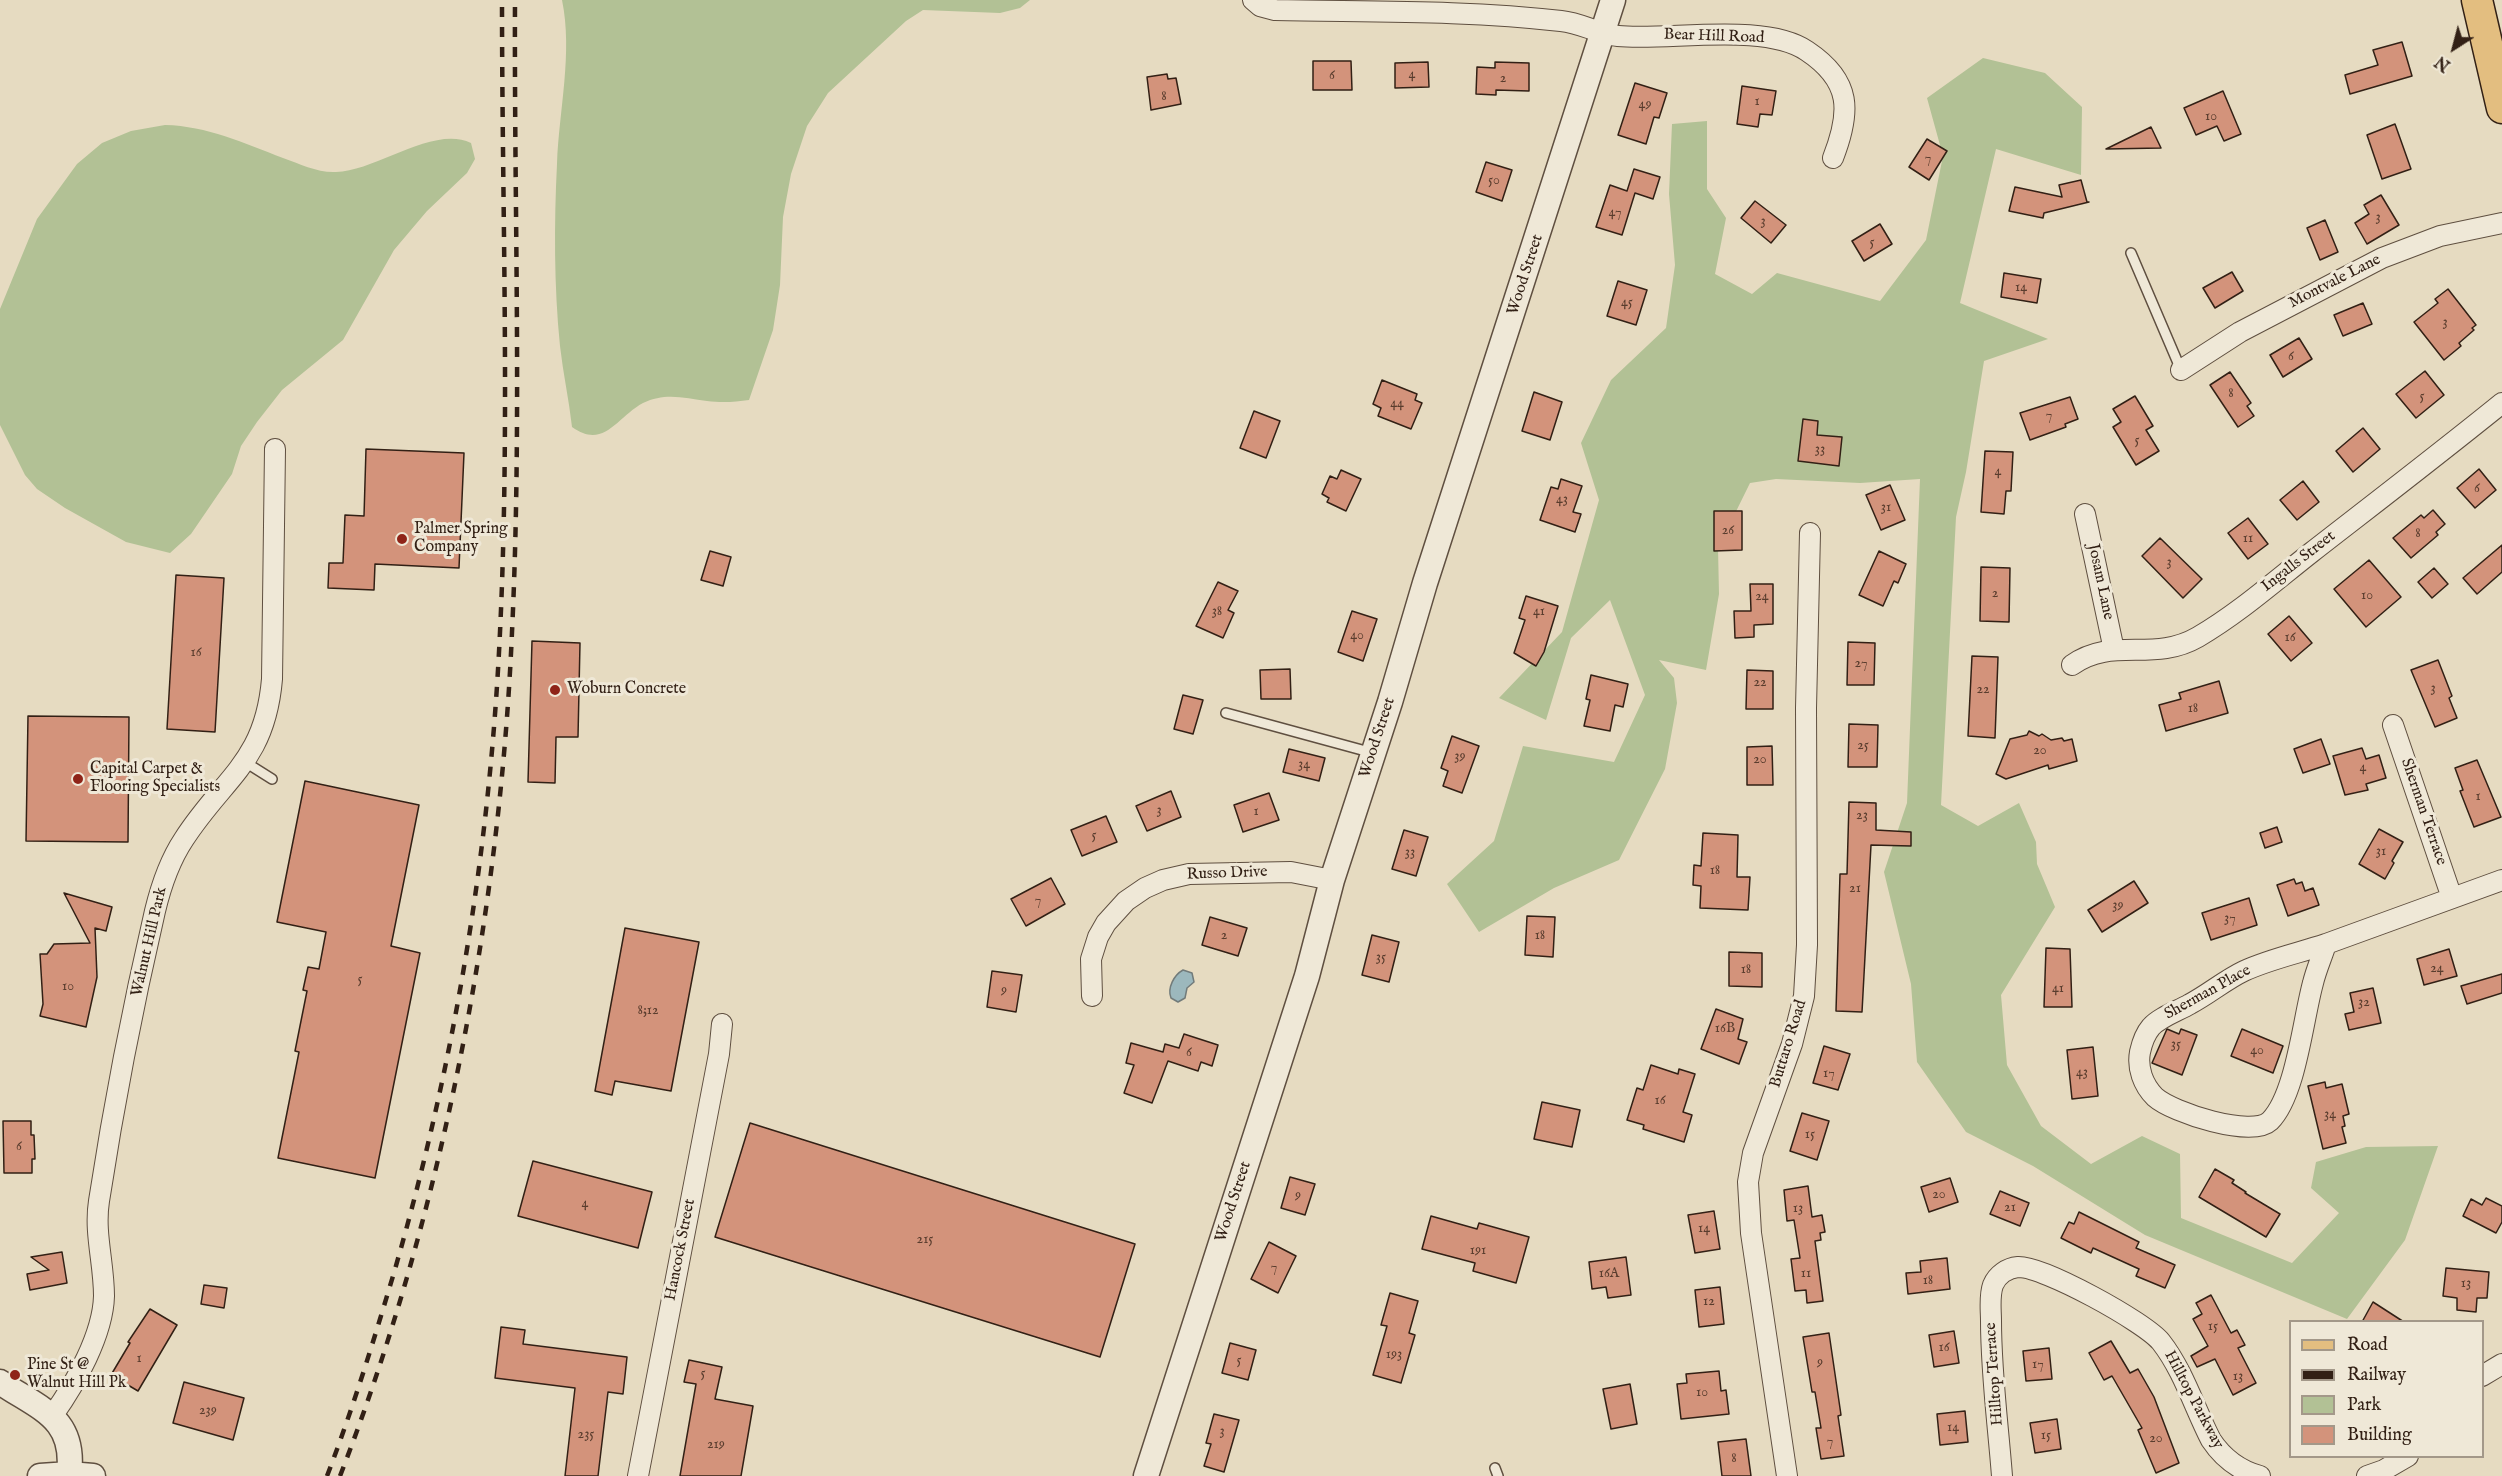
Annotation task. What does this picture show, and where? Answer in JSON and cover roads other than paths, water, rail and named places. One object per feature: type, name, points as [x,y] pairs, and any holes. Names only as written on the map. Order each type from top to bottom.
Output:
[{"type":"main road","points":[[2477,0],[2502,108]]},
{"type":"street","name":"Bear Hill Road","points":[[1254,0],[1260,6],[1275,10],[1459,13],[1564,21],[1617,36],[1678,34],[1757,36],[1788,43],[1806,50],[1829,72],[1844,96],[1846,117],[1833,158]]},
{"type":"street","name":"Wood Street","points":[[1146,1476],[1307,976],[1332,880],[1425,583],[1613,0]]},
{"type":"street","name":"Montvale Lane","points":[[2181,370],[2240,332],[2382,258],[2440,236],[2502,223]]},
{"type":"street","name":"Ingalls Street","points":[[2072,665],[2087,656],[2114,650],[2164,650],[2191,641],[2206,632],[2502,403]]},
{"type":"street","name":"Walnut Hill Park","points":[[53,1415],[70,1393],[101,1316],[104,1296],[97,1234],[98,1209],[118,1088],[156,908],[165,879],[184,840],[245,762],[262,730],[271,691],[275,449]]},
{"type":"street","name":"Josam Lane","points":[[2085,514],[2114,650]]},
{"type":"street","name":"Buttaro Road","points":[[1787,1476],[1751,1233],[1748,1182],[1754,1153],[1792,1044],[1804,996],[1807,945],[1806,708],[1810,533]]},
{"type":"street","name":"Sherman Terrace","points":[[2393,725],[2452,898]]},
{"type":"street","name":"Russo Drive","points":[[1092,996],[1091,959],[1098,937],[1106,923],[1126,901],[1145,888],[1163,880],[1189,874],[1291,872],[1332,880]]},
{"type":"street","name":"Sherman Place","points":[[2326,944],[2313,980],[2289,1085],[2270,1121],[2258,1128],[2232,1125],[2192,1114],[2155,1097],[2142,1078],[2139,1068],[2142,1043],[2151,1027],[2243,971],[2326,944],[2502,880]]},
{"type":"street","name":"Hancock Street","points":[[638,1476],[719,1054],[722,1024]]},
{"type":"street","name":"Hilltop Parkway","points":[[2000,1275],[2016,1267],[2034,1270],[2110,1305],[2150,1330],[2172,1359],[2218,1451],[2236,1466],[2260,1476]]},
{"type":"street","name":"Hilltop Terrace","points":[[2000,1275],[1992,1289],[1991,1346],[2002,1476]]},
{"type":"street","points":[[2484,1375],[2502,1364]]},
{"type":"street","points":[[0,1382],[53,1415],[60,1425],[71,1454],[69,1474]]},
{"type":"street","points":[[2367,1476],[2384,1470],[2405,1458]]},
{"type":"street","points":[[40,1476],[69,1474],[93,1476]]},
{"type":"lane","points":[[2131,253],[2181,370]]},
{"type":"lane","points":[[1226,713],[1373,753]]},
{"type":"lane","points":[[245,762],[272,779]]},
{"type":"water","points":[[1183,970],[1192,973],[1194,982],[1187,988],[1185,998],[1178,1002],[1171,998],[1170,990],[1174,978]]},
{"type":"railway","points":[[327,1476],[362,1377],[393,1276],[434,1118],[466,957],[488,795],[500,632],[505,474],[502,0]]},
{"type":"railway","points":[[340,1476],[376,1376],[408,1273],[436,1168],[460,1061],[479,953],[494,845],[505,738],[512,632],[517,474],[515,0]]},
{"type":"place","name":"Palmer Spring Company","points":[[402,539]]},
{"type":"place","name":"Woburn Concrete","points":[[555,690]]},
{"type":"place","name":"Capital Carpet & Flooring Specialists","points":[[78,779]]},
{"type":"place","name":"Pine St @ Walnut Hill Pk","points":[[15,1375]]}]
